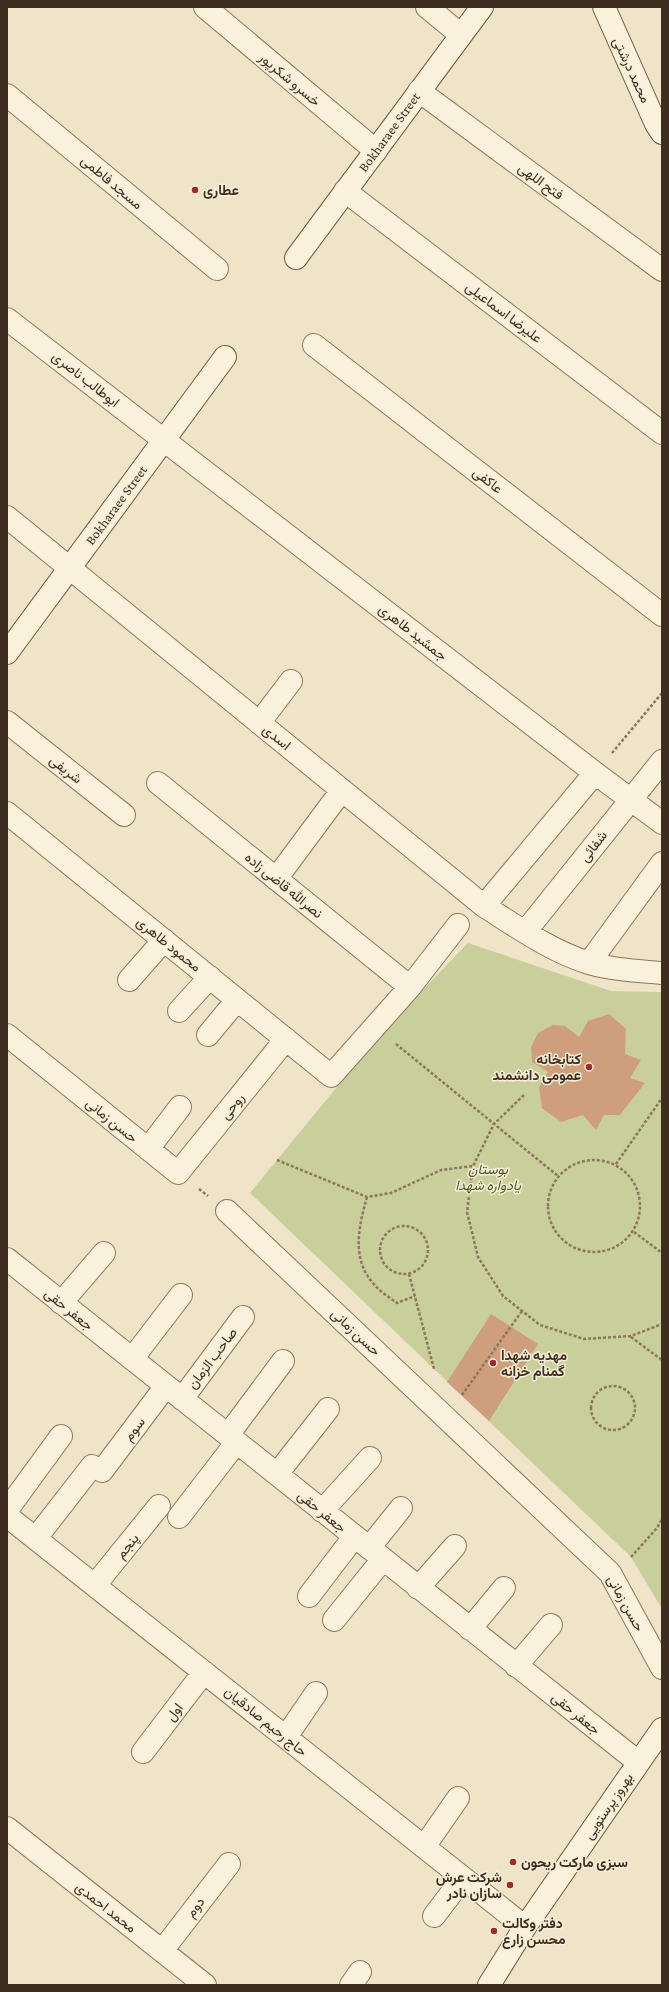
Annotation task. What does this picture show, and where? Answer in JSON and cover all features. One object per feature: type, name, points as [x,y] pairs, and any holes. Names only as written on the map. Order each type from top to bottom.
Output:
[{"type":"street","name":"خسرو شکرپور","points":[[205,7],[376,151]]},
{"type":"street","points":[[427,7],[460,35]]},
{"type":"street","name":"Bokharaee Street","points":[[296,258],[482,7]]},
{"type":"street","name":"محمد درشتی","points":[[604,7],[656,124],[662,133]]},
{"type":"street","name":"فتح اللهی","points":[[419,91],[662,270]]},
{"type":"street","name":"مسجد فاطمی","points":[[7,95],[217,269]]},
{"type":"street","name":"علیرضا اسماعیلی","points":[[345,191],[662,433]]},
{"type":"street","name":"ابوطالب ناصری","points":[[7,318],[164,440]]},
{"type":"street","name":"عاکفی","points":[[314,345],[662,615]]},
{"type":"street","name":"Bokharaee Street","points":[[7,653],[224,357]]},
{"type":"street","name":"جمشید طاهری","points":[[164,440],[595,774],[662,824]]},
{"type":"street","name":"اسدی","points":[[7,517],[484,906],[541,942],[589,962],[625,970],[658,967]]},
{"type":"street","points":[[259,722],[291,681]]},
{"type":"street","name":"شریفی","points":[[7,722],[124,815]]},
{"type":"street","name":"شفائی","points":[[525,932],[630,799],[662,761]]},
{"type":"street","points":[[484,906],[595,774]]},
{"type":"street","name":"نصرالله قاضی زاده","points":[[158,783],[410,987]]},
{"type":"street","points":[[276,879],[342,790]]},
{"type":"street","name":"محمود طاهری","points":[[7,813],[332,1076],[410,987]]},
{"type":"street","points":[[589,962],[662,863]]},
{"type":"street","points":[[410,987],[458,925]]},
{"type":"street","points":[[129,980],[164,940]]},
{"type":"street","points":[[179,1011],[210,977]]},
{"type":"street","points":[[208,1035],[237,1000]]},
{"type":"street","name":"حسن زمانی","points":[[7,1035],[178,1173]]},
{"type":"street","name":"روحی","points":[[178,1173],[286,1039]]},
{"type":"street","points":[[148,1149],[180,1107]]},
{"type":"street","name":"حسن زمانی","points":[[227,1211],[610,1572],[662,1668]]},
{"type":"street","points":[[61,1303],[104,1253]]},
{"type":"street","name":"جعفر حقی","points":[[7,1259],[638,1762]]},
{"type":"street","points":[[132,1359],[181,1295]]},
{"type":"street","name":"صاحب الزمان","points":[[174,1392],[243,1317]]},
{"type":"street","points":[[179,1517],[283,1361]]},
{"type":"street","name":"سوم","points":[[36,1538],[97,1468],[174,1392]]},
{"type":"street","points":[[277,1474],[328,1409]]},
{"type":"street","points":[[7,1510],[61,1436]]},
{"type":"street","points":[[322,1511],[370,1458]]},
{"type":"street","name":"پنجم","points":[[95,1586],[159,1506]]},
{"type":"street","points":[[334,1620],[369,1548],[401,1508]]},
{"type":"street","name":"حاج رحیم صادقیان","points":[[7,1516],[525,1927]]},
{"type":"street","points":[[418,1588],[455,1546]]},
{"type":"street","points":[[308,1596],[369,1548]]},
{"type":"street","points":[[470,1629],[504,1588]]},
{"type":"street","points":[[516,1666],[551,1625]]},
{"type":"street","name":"اول","points":[[144,1752],[204,1672]]},
{"type":"street","points":[[286,1737],[316,1693]]},
{"type":"street","name":"بهروز پرستویی","points":[[489,1985],[525,1927],[662,1729]]},
{"type":"street","points":[[424,1847],[458,1798]]},
{"type":"street","name":"محمد احمدی","points":[[7,1828],[205,1985]]},
{"type":"street","name":"دوم","points":[[162,1951],[228,1864]]},
{"type":"street","points":[[434,1916],[464,1878]]},
{"type":"path","points":[[595,774],[662,693]]},
{"type":"path","points":[[393,1042],[558,1176]]},
{"type":"path","points":[[524,1095],[494,1124],[473,1166],[467,1212],[478,1257],[503,1296],[540,1324],[584,1339],[631,1336],[662,1324]]},
{"type":"path","points":[[616,1164],[662,1098]]},
{"type":"path","points":[[277,1160],[367,1197],[391,1193],[441,1170],[473,1166]]},
{"type":"path","points":[[600,1160],[616,1164],[628,1174],[637,1187],[641,1202],[640,1218],[634,1232],[623,1243],[610,1250],[595,1253],[580,1250],[567,1244],[556,1233],[549,1219],[548,1204],[550,1189],[558,1176],[570,1166],[585,1161],[600,1160]]},
{"type":"path","points":[[178,1173],[227,1211]]},
{"type":"path","points":[[367,1197],[359,1226],[359,1258],[372,1283],[397,1304],[415,1296]]},
{"type":"path","points":[[412,1226],[419,1230],[427,1243],[428,1251],[422,1266],[409,1274],[393,1272],[387,1267],[380,1252],[383,1237],[395,1227],[412,1226]]},
{"type":"path","points":[[634,1232],[662,1253]]},
{"type":"path","points":[[409,1274],[434,1369]]},
{"type":"path","points":[[462,1395],[522,1311]]},
{"type":"path","points":[[631,1336],[662,1360]]},
{"type":"path","points":[[617,1386],[630,1394],[636,1409],[634,1417],[630,1423],[624,1428],[610,1431],[597,1425],[593,1420],[590,1406],[596,1392],[602,1388],[617,1386]]},
{"type":"path","points":[[610,1572],[631,1557],[657,1528],[662,1519]]},
{"type":"green space","name":"بوستان یادواره شهدا","points":[[468,943],[611,991],[662,992],[662,1609],[631,1557],[250,1193],[382,1032]]},
{"type":"building","name":"کتابخانه عمومی دانشمند","points":[[609,1014],[626,1029],[625,1054],[641,1060],[630,1078],[645,1083],[620,1115],[604,1115],[596,1130],[583,1115],[561,1122],[542,1108],[539,1087],[548,1072],[532,1062],[531,1047],[538,1033],[553,1025],[565,1026],[579,1037],[588,1021]]},
{"type":"building","name":"مهدیه شهدا گمنام خزانه","points":[[491,1314],[538,1344],[489,1421],[447,1382]]},
{"type":"place","name":"عطاری","points":[[195,190]]},
{"type":"place","name":"کتابخانه عمومی دانشمند","points":[[589,1067]]},
{"type":"place","name":"مهدیه شهدا گمنام خزانه","points":[[493,1363]]},
{"type":"place","name":"سبزی مارکت ریحون","points":[[513,1862]]},
{"type":"place","name":"شرکت عرش سازان نادر","points":[[510,1885]]},
{"type":"place","name":"دفتر وکالت محسن زارع","points":[[494,1931]]}]
